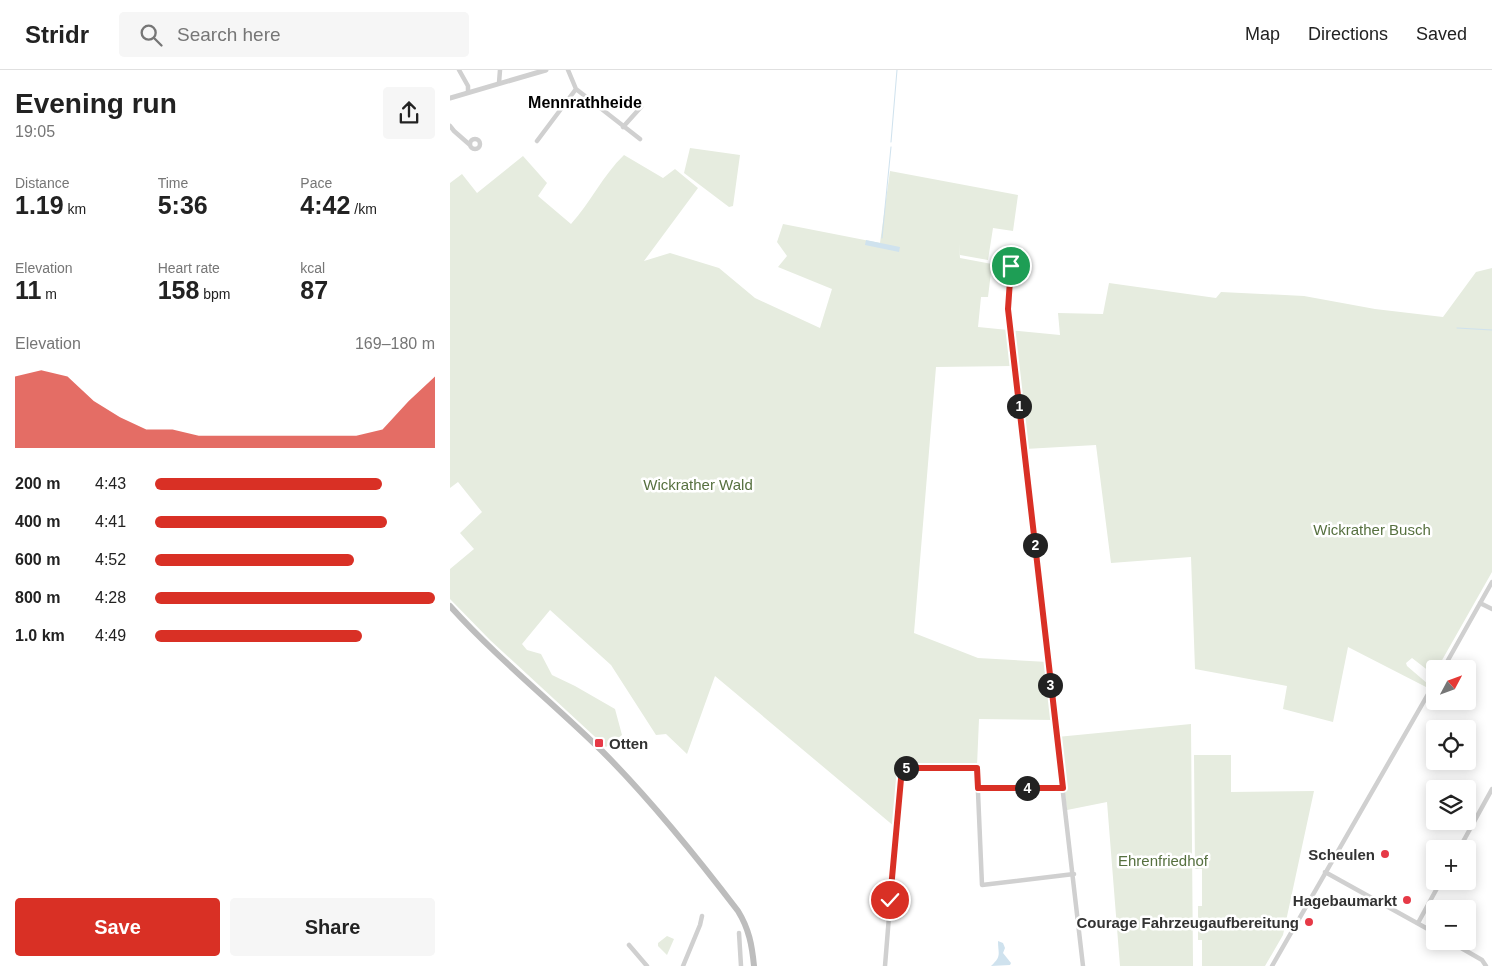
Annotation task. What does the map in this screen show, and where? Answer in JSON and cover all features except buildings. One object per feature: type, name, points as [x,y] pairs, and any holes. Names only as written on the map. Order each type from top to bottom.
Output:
[{"type":"main road","points":[[450,606],[466,624],[554,704],[604,753],[659,813],[738,911],[746,924],[752,943],[754,966]]},
{"type":"street","points":[[458,70],[468,86],[468,92]]},
{"type":"street","points":[[499,83],[500,70]]},
{"type":"street","points":[[450,98],[546,70]]},
{"type":"street","points":[[568,70],[576,89],[640,139]]},
{"type":"street","points":[[537,141],[576,89]]},
{"type":"street","points":[[623,127],[641,106]]},
{"type":"street","points":[[450,126],[470,145]]},
{"type":"street","points":[[1011,266],[1008,309],[1083,966]]},
{"type":"street","points":[[1448,660],[1492,582]]},
{"type":"street","points":[[1480,603],[1492,609]]},
{"type":"street","points":[[1272,966],[1426,698]]},
{"type":"street","points":[[885,966],[902,768],[977,768],[982,885],[1074,874]]},
{"type":"street","points":[[978,788],[1063,788]]},
{"type":"street","points":[[1464,840],[1492,789]]},
{"type":"street","points":[[1325,872],[1426,928]]},
{"type":"street","points":[[1418,923],[1436,890]]},
{"type":"street","points":[[683,966],[702,916]]},
{"type":"street","points":[[739,933],[741,966]]},
{"type":"street","points":[[740,944],[752,943]]},
{"type":"street","points":[[629,945],[648,966]]},
{"type":"street","points":[[1465,950],[1482,960],[1486,966]]},
{"type":"green space","points":[[690,148],[740,155],[733,206],[729,207],[684,173]]},
{"type":"green space","name":"Wickrather Wald","points":[[624,155],[663,178],[675,169],[698,188],[644,261],[670,253],[719,268],[755,298],[820,328],[832,289],[778,267],[787,256],[777,242],[783,224],[880,243],[890,171],[1018,195],[1013,231],[993,228],[988,260],[960,255],[959,243],[960,258],[992,264],[988,297],[981,297],[978,327],[1060,335],[1058,313],[1103,314],[1109,283],[1216,298],[1221,292],[1304,296],[1375,309],[1443,317],[1476,272],[1492,268],[1492,572],[1442,660],[1426,660],[1426,669],[1412,658],[1406,663],[1426,682],[1426,687],[1348,647],[1333,722],[1283,709],[1287,686],[1195,669],[1191,557],[1111,563],[1096,445],[1025,449],[1013,366],[936,367],[914,633],[978,658],[1048,662],[1055,720],[979,719],[977,766],[900,766],[895,827],[715,676],[687,754],[666,734],[656,735],[611,665],[550,610],[522,644],[527,650],[541,654],[552,675],[615,709],[622,735],[606,747],[490,640],[450,599],[450,569],[474,549],[460,533],[482,512],[458,482],[450,488],[450,183],[462,174],[477,193],[523,156],[547,183],[538,196],[571,224]]},
{"type":"green space","name":"Ehrenfriedhof","points":[[1191,724],[1193,966],[1120,966],[1107,802],[1067,810],[1057,737]]},
{"type":"green space","points":[[1194,755],[1231,755],[1231,792],[1314,791],[1283,935],[1265,966],[1202,966],[1202,940],[1198,940],[1198,906],[1202,906],[1202,869],[1195,869]]},
{"type":"green space","points":[[667,936],[674,939],[667,955],[658,946],[658,943]]},
{"type":"water","points":[[866,240],[900,247],[899,252],[865,245]]},
{"type":"water","points":[[998,941],[1003,943],[1005,948],[1003,953],[1011,963],[1010,965],[991,966],[998,957]]},
{"type":"waterway","points":[[891,142],[897,70]]},
{"type":"waterway","points":[[882,238],[891,147]]},
{"type":"waterway","points":[[1457,328],[1492,330]]},
{"type":"place","name":"Otten","points":[[599,743]]},
{"type":"place","name":"Scheulen","points":[[1385,854]]},
{"type":"place","name":"Hagebaumarkt","points":[[1407,900]]},
{"type":"place","name":"Courage Fahrzeugaufbereitung","points":[[1309,922]]},
{"type":"district","name":"Mennrathheide","points":[[585,102]]},
{"type":"route","points":[[890,900],[902,768],[977,768],[978,788],[1063,788],[1007,299],[1011,266]]},
{"type":"park label","name":"Wickrather Busch","points":[[1372,529]]}]
